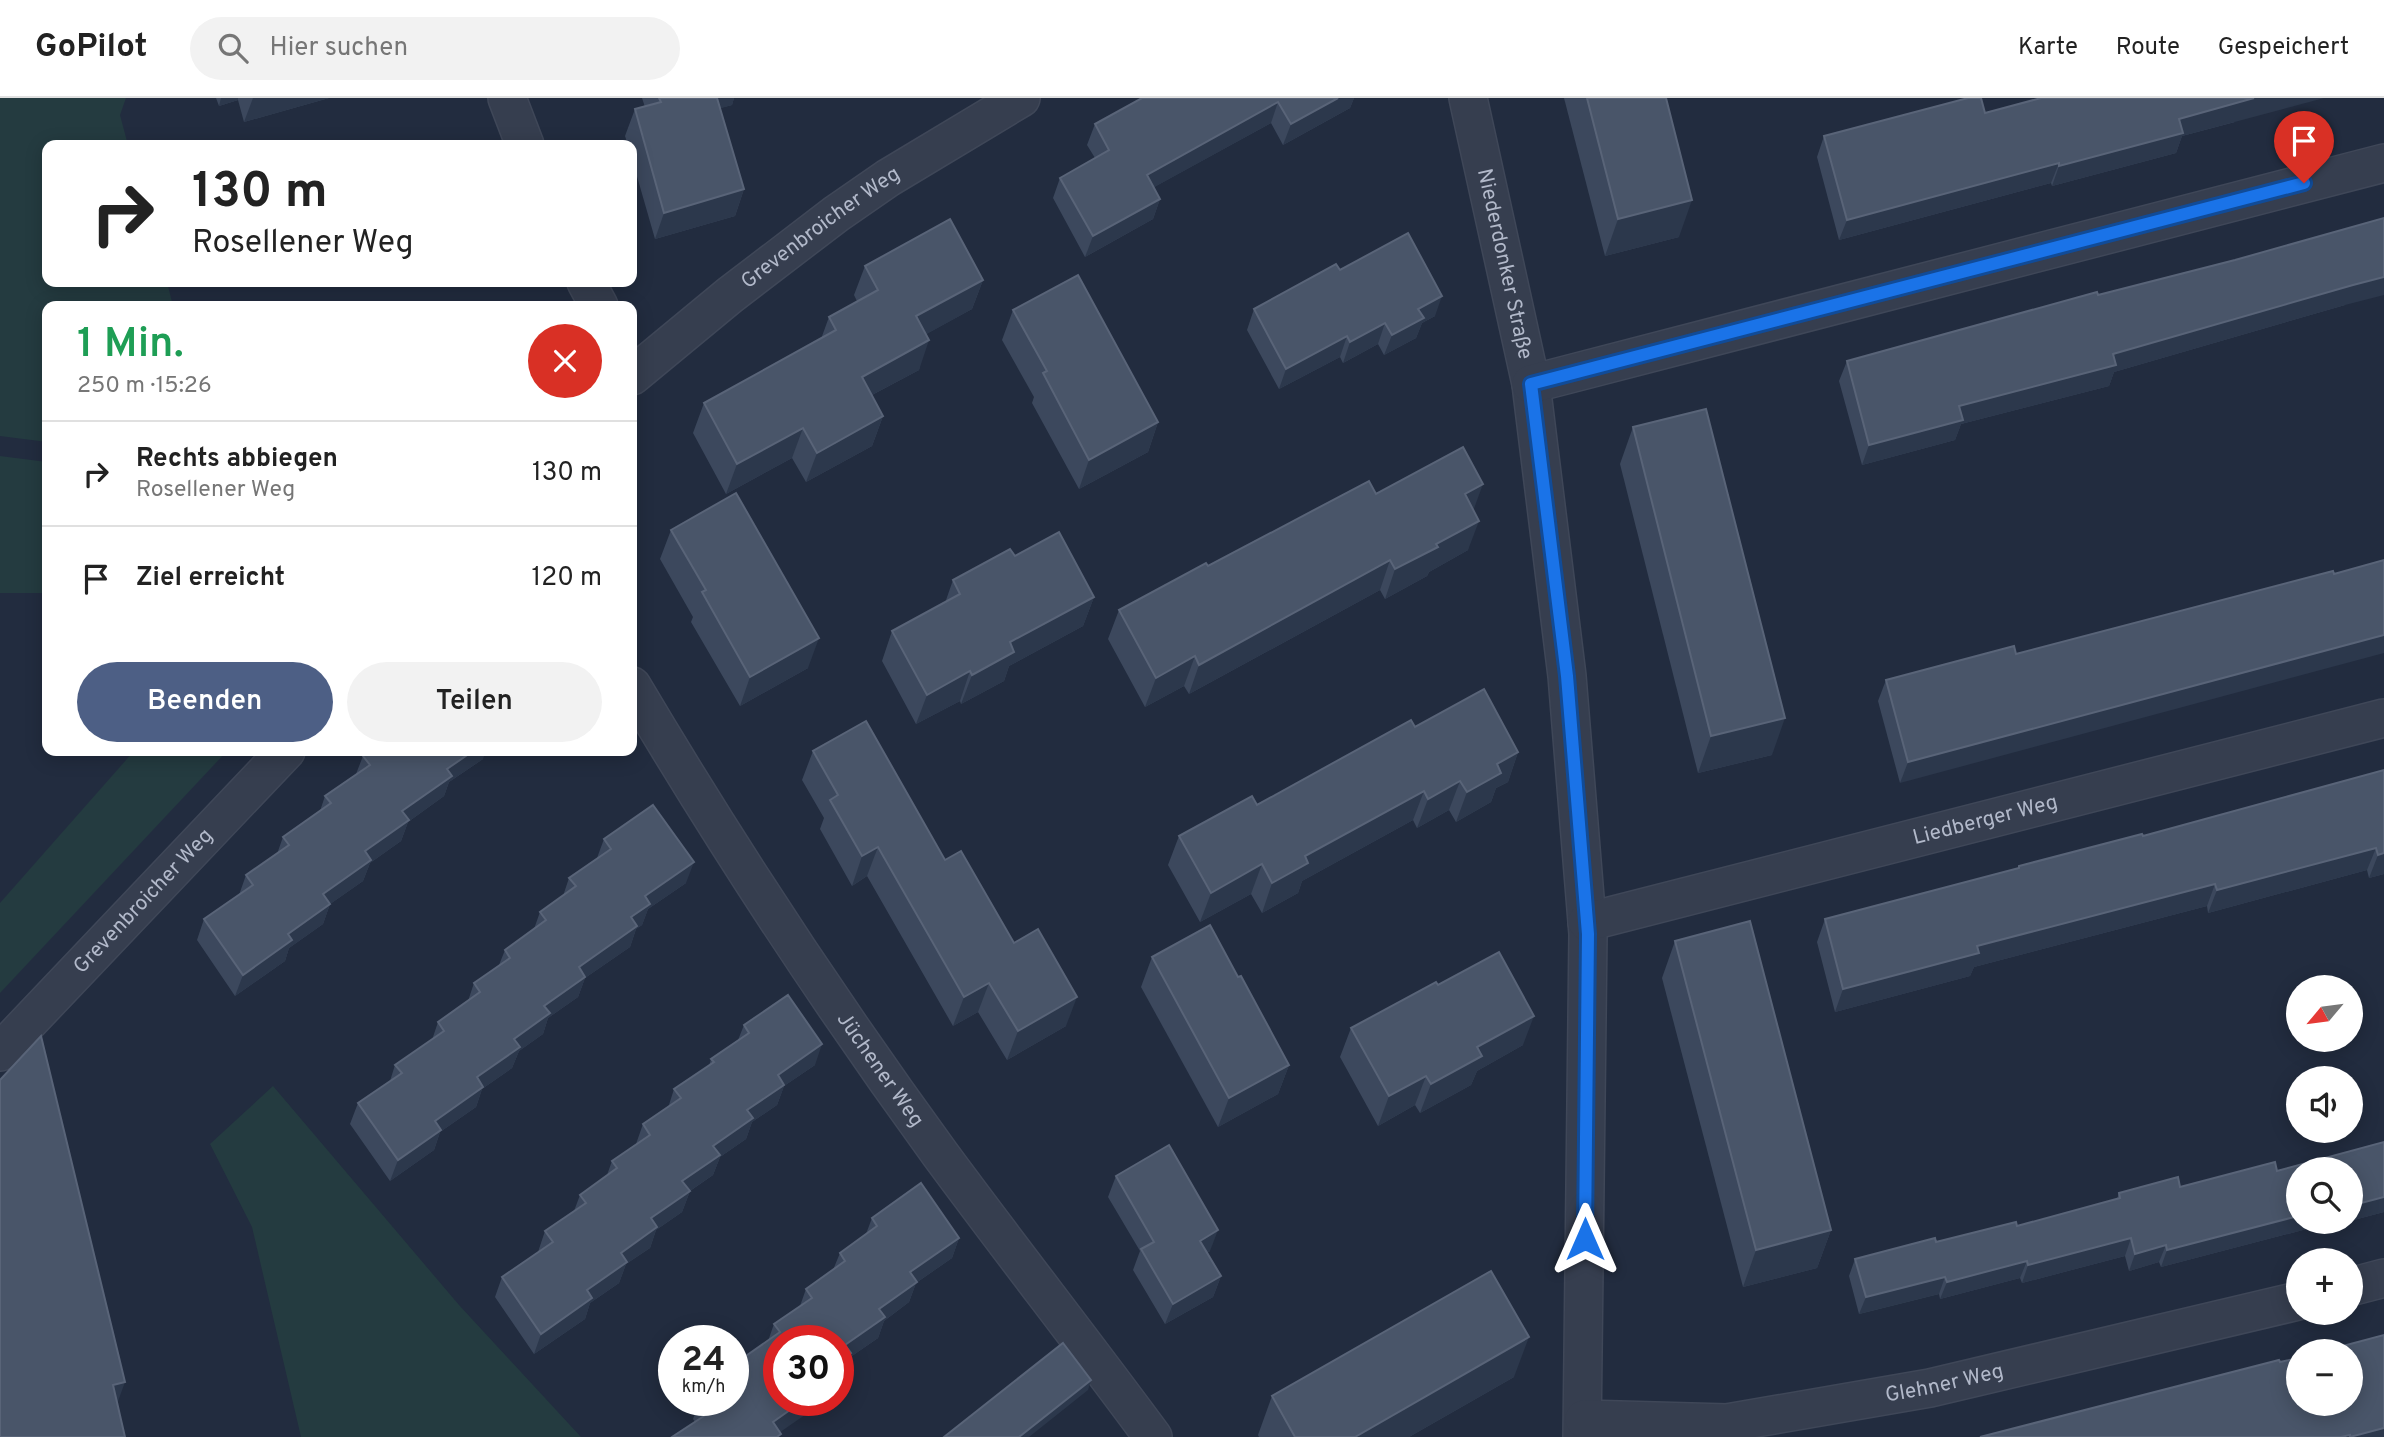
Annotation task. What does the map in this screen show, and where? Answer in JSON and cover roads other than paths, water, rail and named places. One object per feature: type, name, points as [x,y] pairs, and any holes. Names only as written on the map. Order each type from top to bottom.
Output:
[{"type":"street","points":[[508,98],[523,140]]},
{"type":"street","name":"Grevenbroicher Weg","points":[[637,369],[836,214],[888,178],[1021,98]]},
{"type":"street","name":"Niederdonker Straße","points":[[1468,98],[1531,384],[1567,676],[1587,922],[1583,1428]]},
{"type":"street","points":[[1531,384],[2384,163]]},
{"type":"street","name":"Jüchener Weg","points":[[637,694],[677,762],[804,959],[940,1153],[1153,1437]]},
{"type":"street","name":"Liedberger Weg","points":[[1587,922],[2384,718]]},
{"type":"street","name":"Grevenbroicher Weg","points":[[0,1052],[281,756]]},
{"type":"street","points":[[2363,1284],[2384,1278]]},
{"type":"street","name":"Glehner Weg","points":[[1583,1428],[1727,1423],[1930,1388],[2286,1304]]}]
